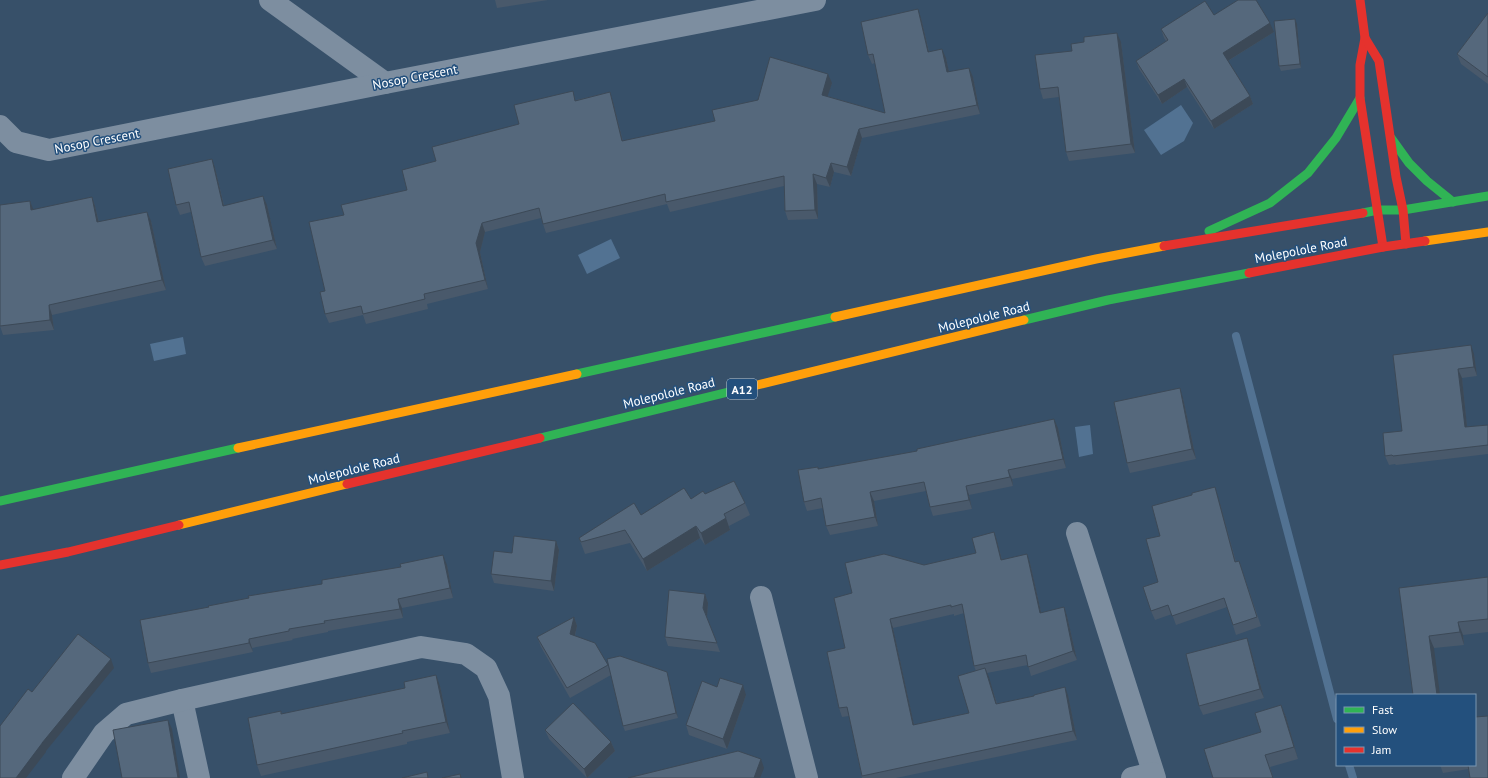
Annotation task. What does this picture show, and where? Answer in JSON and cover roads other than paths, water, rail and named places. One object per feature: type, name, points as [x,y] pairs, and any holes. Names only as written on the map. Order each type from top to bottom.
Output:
[{"type":"main road","points":[[1360,0],[1365,38],[1360,65],[1360,98],[1383,247]]},
{"type":"main road","points":[[1365,38],[1379,61],[1403,210],[1406,244]]},
{"type":"main road","points":[[1182,243],[1270,203],[1308,173],[1336,138],[1360,98]]},
{"type":"main road","points":[[1391,138],[1409,163],[1427,182],[1453,202]]},
{"type":"main road","name":"Molepolole Road","points":[[0,501],[1088,261],[1182,243],[1378,210],[1403,210],[1488,196]]},
{"type":"main road","name":"Molepolole Road","points":[[0,565],[76,550],[1108,300],[1383,247],[1488,232]]},
{"type":"street","points":[[270,0],[385,83]]},
{"type":"street","name":"Nosop Crescent","points":[[0,126],[16,142],[49,150],[815,0]]},
{"type":"street","points":[[1077,533],[1154,776],[1132,778]]},
{"type":"street","points":[[761,597],[807,778]]},
{"type":"street","points":[[73,778],[104,733],[126,714],[182,700],[421,647],[466,654],[486,668],[499,696],[513,778]]},
{"type":"street","points":[[182,700],[200,778]]},
{"type":"water","points":[[1181,105],[1193,123],[1184,141],[1161,155],[1144,130]]},
{"type":"water","points":[[611,239],[620,258],[587,274],[578,255]]},
{"type":"water","points":[[183,337],[186,354],[154,361],[150,344]]},
{"type":"water","points":[[1090,425],[1093,454],[1079,457],[1075,427]]},
{"type":"waterway","points":[[1236,336],[1336,715]]},
{"type":"waterway","points":[[1349,766],[1353,778]]}]
